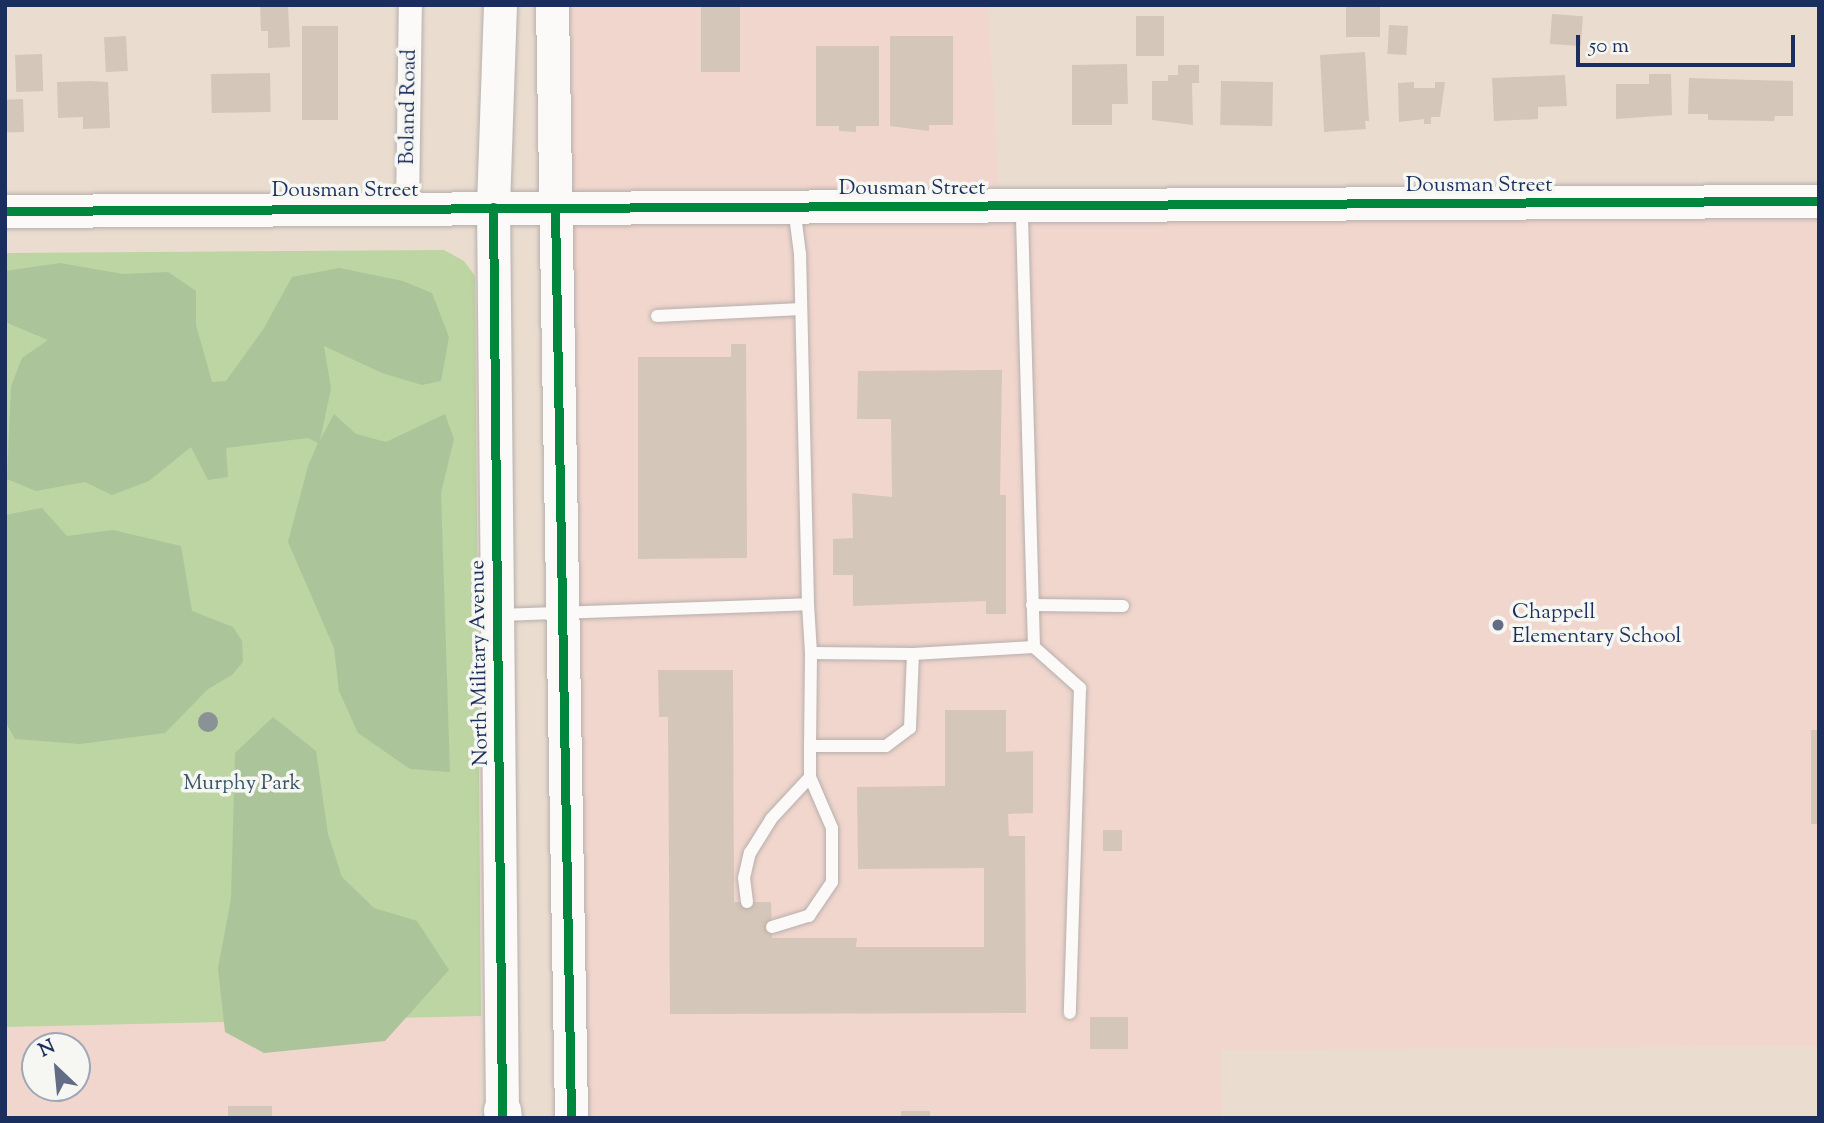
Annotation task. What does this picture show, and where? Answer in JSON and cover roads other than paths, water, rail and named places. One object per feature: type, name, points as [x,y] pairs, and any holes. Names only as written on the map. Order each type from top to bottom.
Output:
[{"type":"main road","name":"North Military Avenue","points":[[500,5],[493,208],[502,1115]]},
{"type":"main road","points":[[552,5],[571,1118]]},
{"type":"main road","name":"Dousman Street","points":[[5,211],[1819,201]]},
{"type":"street","name":"Boland Road","points":[[407,208],[410,5]]},
{"type":"lane","points":[[1022,204],[1034,647]]},
{"type":"lane","points":[[772,926],[809,916],[832,882],[832,828],[810,777],[811,653],[801,309],[794,207]]},
{"type":"lane","points":[[657,316],[801,309]]},
{"type":"lane","points":[[497,615],[562,615],[808,604]]},
{"type":"lane","points":[[1032,605],[1123,606]]},
{"type":"lane","points":[[811,653],[913,654],[1034,647],[1080,688],[1070,1013]]},
{"type":"lane","points":[[810,746],[886,746],[910,728],[913,654]]},
{"type":"lane","points":[[747,902],[744,878],[750,853],[771,819],[810,777]]},
{"type":"place","name":"Chappell Elementary School","points":[[1498,625]]},
{"type":"park label","name":"Murphy Park","points":[[242,784]]}]
